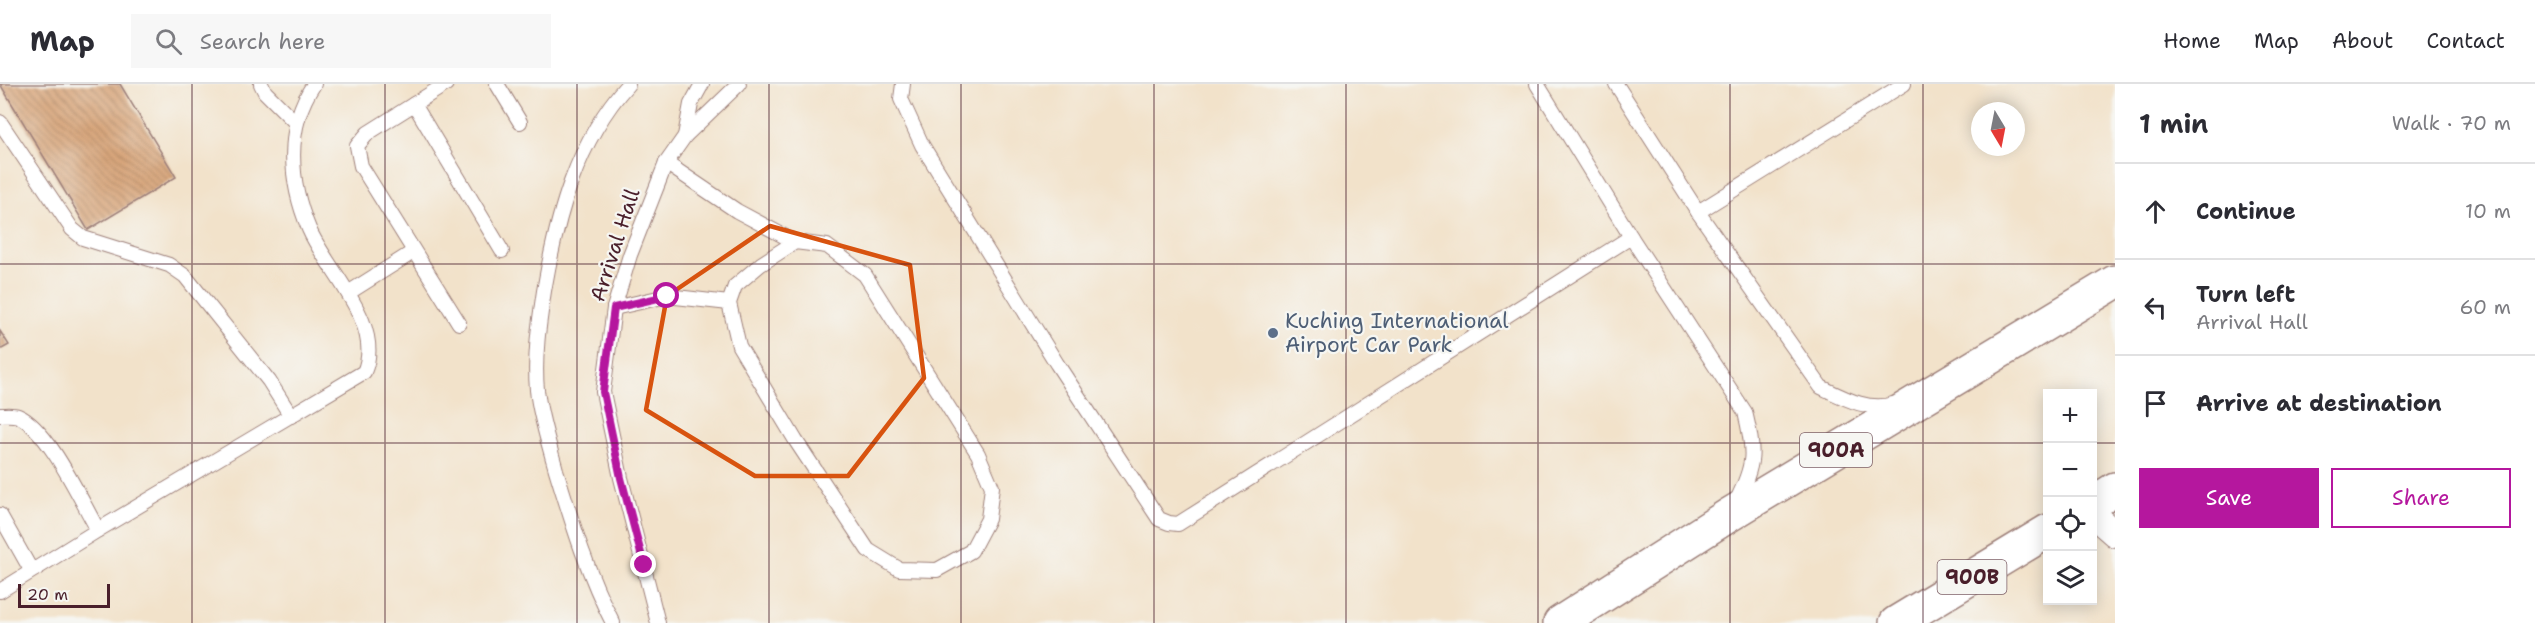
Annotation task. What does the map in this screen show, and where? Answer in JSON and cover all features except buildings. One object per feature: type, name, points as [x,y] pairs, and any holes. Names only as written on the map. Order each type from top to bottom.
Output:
[{"type":"highway","name":"900A","points":[[1560,623],[1730,515],[2115,282]]},
{"type":"highway","points":[[2097,501],[2115,489]]},
{"type":"highway","name":"900B","points":[[1896,623],[2043,534]]},
{"type":"street","points":[[2097,518],[2115,534]]},
{"type":"lane","points":[[261,84],[265,92],[296,123]]},
{"type":"lane","points":[[0,591],[31,570],[364,372],[370,349],[365,332],[348,293],[309,229],[296,186],[292,147],[296,123],[306,96],[314,84]]},
{"type":"lane","points":[[446,84],[368,133],[357,146],[361,166],[459,323]]},
{"type":"lane","points":[[497,84],[520,122]]},
{"type":"lane","points":[[613,623],[581,548],[548,442],[537,391],[537,338],[556,226],[577,164],[610,105],[628,84]]},
{"type":"lane","points":[[685,136],[692,104],[702,84]]},
{"type":"lane","name":"Arrival Hall","points":[[658,623],[621,478],[603,392],[614,308],[630,255],[666,163],[685,136],[739,84]]},
{"type":"lane","points":[[903,84],[901,99],[922,145],[1057,364],[1158,519],[1168,524],[1178,524],[1631,237]]},
{"type":"lane","points":[[1537,84],[1631,237],[1745,412],[1753,445],[1749,476],[1730,515]]},
{"type":"lane","points":[[1617,84],[1698,212],[1821,387],[1852,402],[1884,407],[1938,389]]},
{"type":"lane","points":[[1698,212],[1904,84]]},
{"type":"lane","points":[[414,104],[502,251]]},
{"type":"lane","points":[[0,122],[72,229],[83,238],[169,266],[185,276],[269,381],[291,416]]},
{"type":"lane","points":[[666,163],[737,211],[795,242],[827,246],[865,275],[978,454],[992,487],[988,519],[971,551],[938,570],[899,569],[868,550],[796,441],[739,346],[729,303],[735,286],[761,264],[795,242]]},
{"type":"lane","points":[[348,293],[413,252]]},
{"type":"lane","points":[[614,308],[667,296],[729,303]]},
{"type":"lane","points":[[0,415],[18,416],[35,427],[48,443],[98,530]]},
{"type":"lane","points":[[0,515],[31,570]]},
{"type":"highlighted area","points":[[770,226],[910,265],[924,378],[848,476],[755,476],[646,410],[667,296]]},
{"type":"place","name":"Kuching International Airport Car Park","points":[[1273,333]]},
{"type":"route","points":[[644,565],[621,478],[603,392],[614,308],[639,300],[667,296]]}]
